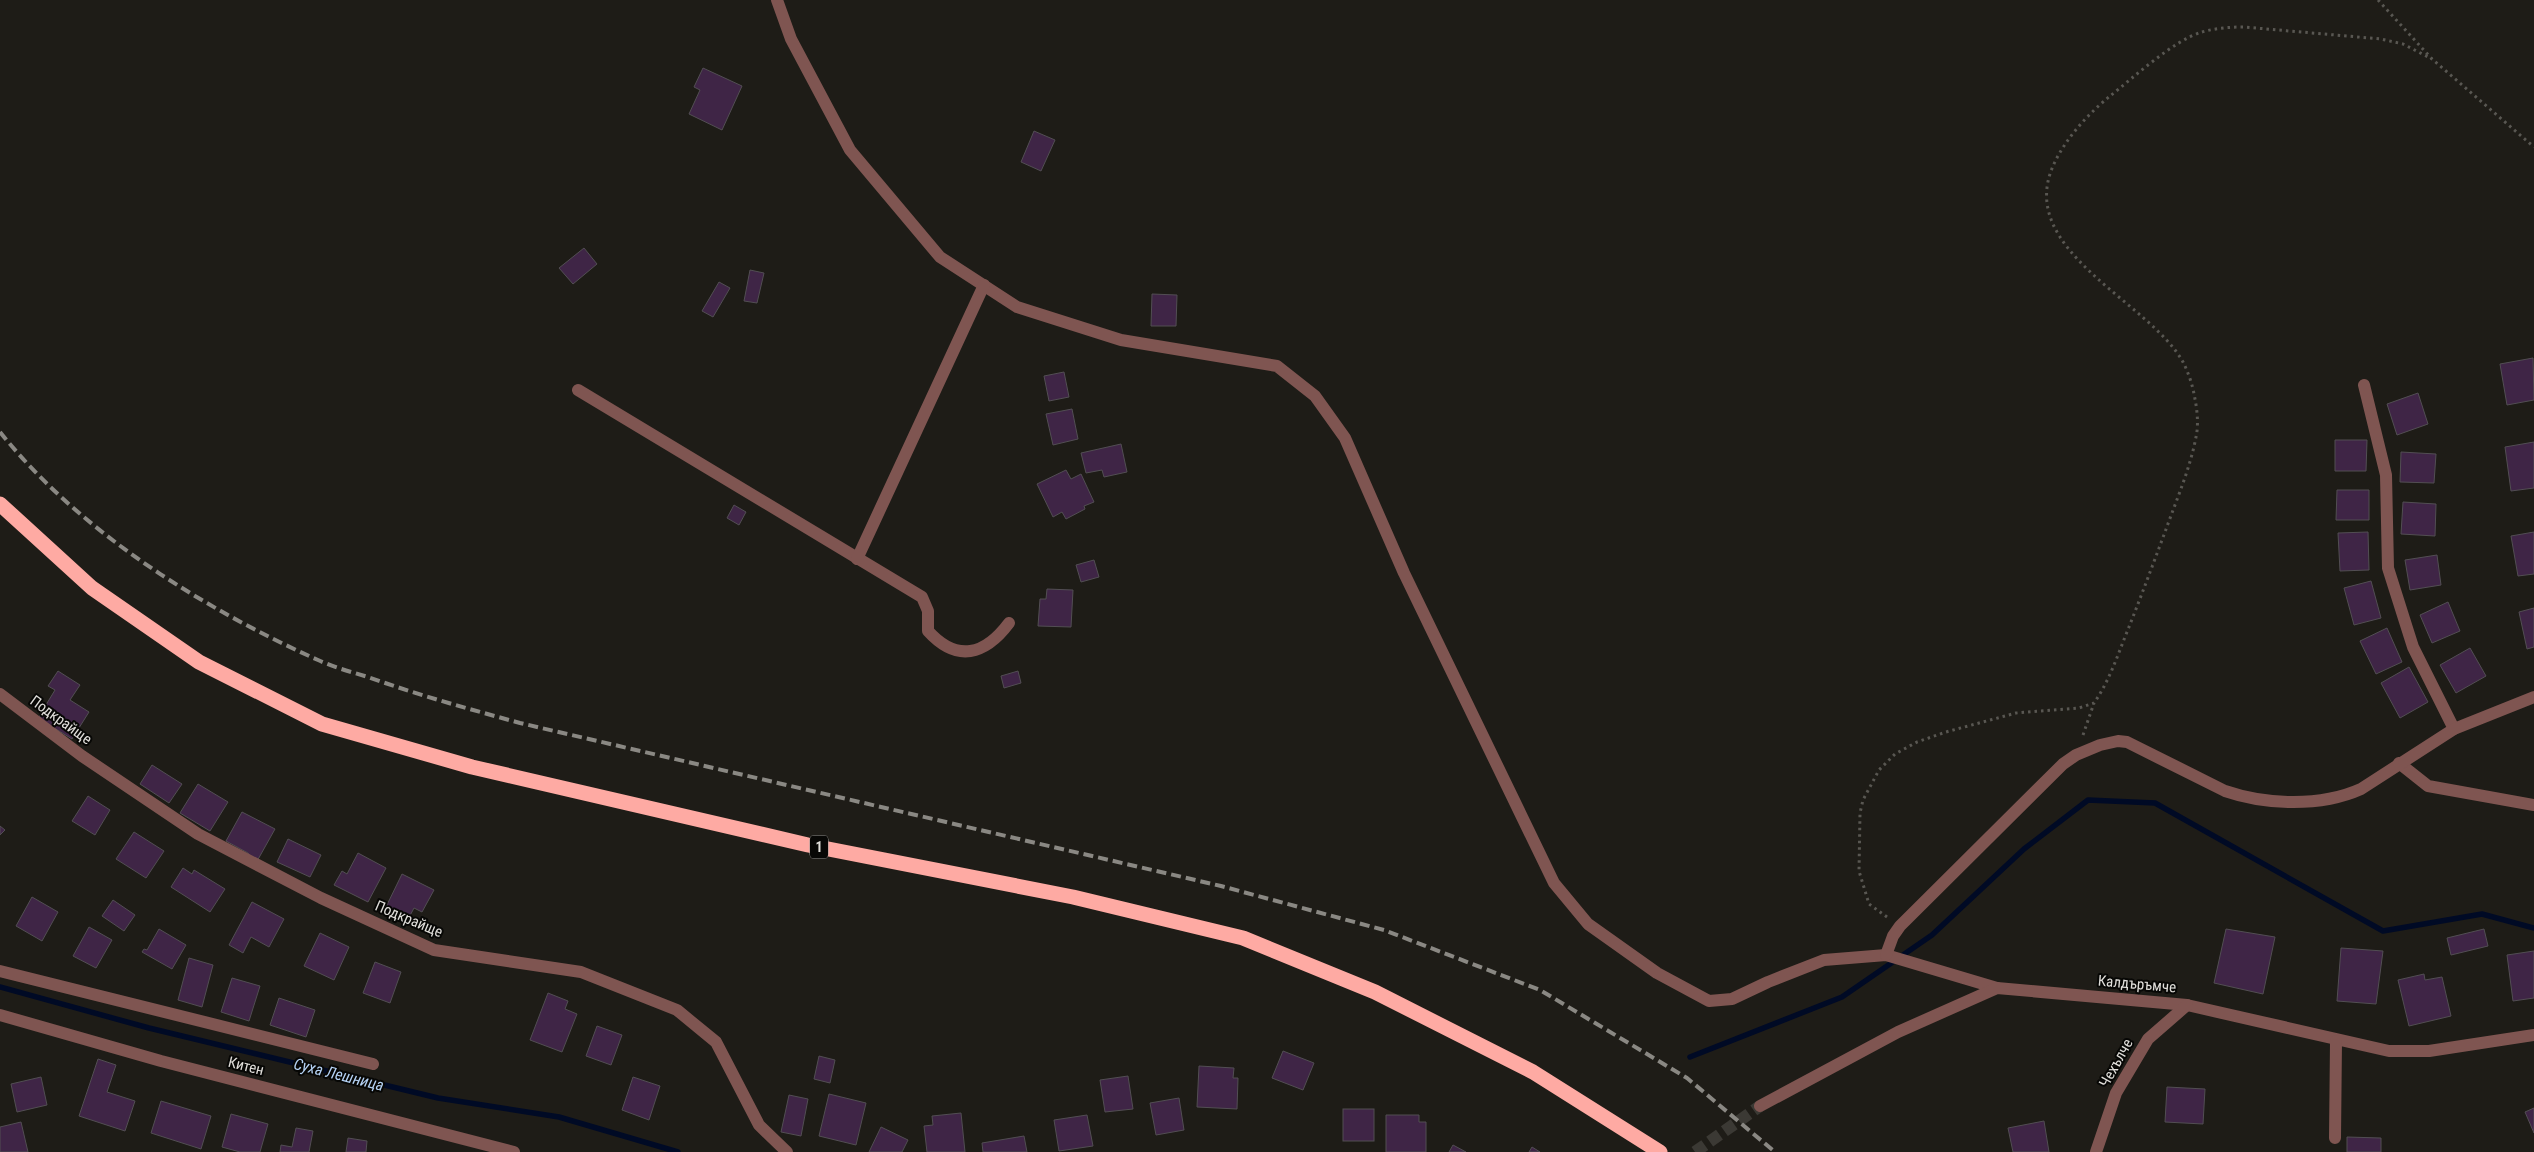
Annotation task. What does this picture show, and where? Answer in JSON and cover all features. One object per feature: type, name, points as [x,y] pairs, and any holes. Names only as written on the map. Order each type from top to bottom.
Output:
[{"type":"highway","name":"1","points":[[0,504],[92,588],[199,662],[322,724],[492,772],[808,844],[1073,897],[1243,938],[1375,992],[1533,1072],[1660,1152]]},
{"type":"street","points":[[777,0],[791,39],[850,150],[940,257],[1018,307],[1121,340],[1277,366],[1315,396],[1345,438],[1404,573],[1554,883],[1588,924],[1657,973],[1709,1000],[1732,999],[1768,982],[1824,960],[1886,955],[1997,988]]},
{"type":"street","points":[[858,559],[984,285]]},
{"type":"street","points":[[2364,385],[2386,475],[2388,568],[2414,647],[2454,729]]},
{"type":"street","points":[[578,390],[922,597],[928,611],[928,631],[939,644],[954,651],[976,651],[998,638],[1010,623]]},
{"type":"street","name":"Подкрайще","points":[[0,694],[82,756],[198,834],[322,898],[434,950],[581,972],[677,1010],[716,1042],[759,1125],[787,1152]]},
{"type":"street","points":[[1886,955],[1890,941],[1900,926],[2056,771],[2076,755],[2100,745],[2127,742],[2225,791],[2256,799],[2305,800],[2347,795],[2361,789],[2454,729],[2534,697]]},
{"type":"street","points":[[2399,763],[2421,782],[2434,788],[2534,805]]},
{"type":"street","points":[[0,971],[373,1064]]},
{"type":"street","name":"Калдъръмче","points":[[1760,1106],[1898,1032],[1997,988],[2187,1005],[2336,1041],[2389,1051],[2429,1051],[2534,1035]]},
{"type":"street","name":"Чехълче","points":[[2096,1152],[2116,1093],[2148,1039],[2187,1005]]},
{"type":"street","name":"Китен","points":[[0,1015],[161,1061],[514,1152]]},
{"type":"street","points":[[2335,1138],[2336,1041]]},
{"type":"path","points":[[2378,0],[2432,59],[2534,147]]},
{"type":"path","points":[[2076,755],[2094,703],[2109,679],[2145,587],[2191,459],[2197,436],[2196,412],[2190,377],[2175,351],[2140,314],[2073,255],[2057,232],[2049,215],[2046,188],[2059,153],[2075,131],[2104,101],[2172,48],[2200,32],[2244,27],[2381,39],[2403,44],[2432,59]]},
{"type":"path","points":[[1900,926],[1869,904],[1859,871],[1862,800],[1879,770],[1895,754],[1917,742],[1946,732],[2016,713],[2079,708],[2094,703]]},
{"type":"building","points":[[703,68],[742,86],[722,130],[689,114],[700,90],[694,87]]},
{"type":"building","points":[[1034,131],[1055,140],[1041,171],[1021,162]]},
{"type":"building","points":[[584,248],[597,264],[573,284],[559,268]]},
{"type":"building","points":[[750,270],[764,273],[757,303],[744,301]]},
{"type":"building","points":[[719,282],[730,288],[713,317],[702,311]]},
{"type":"building","points":[[1152,294],[1177,295],[1176,326],[1151,326]]},
{"type":"building","points":[[2533,358],[2534,400],[2507,405],[2500,364]]},
{"type":"building","points":[[1064,372],[1069,397],[1049,401],[1044,376]]},
{"type":"building","points":[[2418,393],[2428,424],[2397,435],[2387,404]]},
{"type":"building","points":[[1072,409],[1078,439],[1053,445],[1046,414]]},
{"type":"building","points":[[2335,440],[2367,440],[2366,471],[2335,471]]},
{"type":"building","points":[[2534,442],[2534,488],[2511,491],[2505,447]]},
{"type":"building","points":[[1121,444],[1127,472],[1104,477],[1102,470],[1086,473],[1081,453]]},
{"type":"building","points":[[2401,452],[2436,454],[2434,483],[2400,482]]},
{"type":"building","points":[[1066,470],[1071,479],[1081,474],[1094,502],[1084,506],[1085,509],[1066,519],[1062,512],[1053,517],[1037,484]]},
{"type":"building","points":[[2337,490],[2369,490],[2369,520],[2336,520]]},
{"type":"building","points":[[2403,502],[2436,504],[2435,536],[2401,534]]},
{"type":"building","points":[[734,505],[746,512],[739,525],[727,518]]},
{"type":"building","points":[[2368,532],[2369,570],[2340,571],[2338,533]]},
{"type":"building","points":[[2534,532],[2534,574],[2518,576],[2511,536]]},
{"type":"building","points":[[2437,555],[2441,585],[2410,590],[2405,560]]},
{"type":"building","points":[[1094,560],[1099,577],[1081,582],[1076,565]]},
{"type":"building","points":[[2371,581],[2381,618],[2354,625],[2344,588]]},
{"type":"building","points":[[1047,589],[1073,590],[1071,627],[1038,626],[1040,599],[1046,599]]},
{"type":"building","points":[[2448,602],[2460,631],[2432,643],[2420,615]]},
{"type":"building","points":[[2534,608],[2534,647],[2527,649],[2519,612]]},
{"type":"building","points":[[2387,628],[2402,662],[2376,674],[2360,641]]},
{"type":"building","points":[[2470,648],[2486,676],[2456,693],[2440,665]]},
{"type":"building","points":[[2409,667],[2428,702],[2400,718],[2381,683]]},
{"type":"building","points":[[58,671],[80,685],[70,700],[89,712],[72,739],[38,718],[55,690],[48,686]]},
{"type":"building","points":[[1018,671],[1021,683],[1004,688],[1001,676]]},
{"type":"building","points":[[152,765],[182,784],[169,803],[140,784]]},
{"type":"building","points":[[198,784],[228,802],[210,831],[180,813]]},
{"type":"building","points":[[88,796],[110,810],[95,835],[72,821]]},
{"type":"building","points":[[242,812],[275,829],[256,863],[248,853],[226,841]]},
{"type":"building","points":[[0,826],[5,830],[0,835]]},
{"type":"building","points":[[134,832],[164,851],[146,878],[116,859]]},
{"type":"building","points":[[288,839],[321,855],[310,877],[277,862]]},
{"type":"building","points":[[358,853],[386,868],[368,902],[334,885],[342,871],[347,874]]},
{"type":"building","points":[[183,868],[192,874],[194,870],[225,889],[210,912],[171,887]]},
{"type":"building","points":[[402,874],[434,890],[422,912],[414,908],[406,923],[384,911]]},
{"type":"building","points":[[32,897],[58,912],[42,941],[16,926]]},
{"type":"building","points":[[113,900],[135,915],[124,931],[102,916]]},
{"type":"building","points":[[252,902],[284,919],[269,947],[251,937],[243,953],[229,945]]},
{"type":"building","points":[[89,927],[112,940],[96,968],[73,956]]},
{"type":"building","points":[[159,929],[186,945],[172,969],[142,952],[144,949],[147,950]]},
{"type":"building","points":[[2226,929],[2275,937],[2263,994],[2214,983]]},
{"type":"building","points":[[2484,929],[2488,946],[2451,955],[2447,938]]},
{"type":"building","points":[[320,933],[349,947],[334,980],[304,966]]},
{"type":"building","points":[[2341,948],[2383,951],[2376,1004],[2337,1001]]},
{"type":"building","points":[[2534,951],[2534,998],[2513,1001],[2507,955]]},
{"type":"building","points":[[189,958],[213,965],[202,1007],[178,1000]]},
{"type":"building","points":[[375,962],[401,972],[390,1003],[363,993]]},
{"type":"building","points":[[2424,974],[2425,980],[2442,977],[2451,1016],[2409,1026],[2398,980]]},
{"type":"building","points":[[232,978],[260,986],[249,1021],[221,1012]]},
{"type":"building","points":[[548,993],[568,1001],[565,1009],[577,1014],[562,1052],[530,1040]]},
{"type":"building","points":[[279,998],[315,1010],[306,1037],[270,1025]]},
{"type":"building","points":[[597,1026],[622,1035],[611,1065],[586,1056]]},
{"type":"building","points":[[1283,1051],[1314,1063],[1303,1090],[1272,1078]]},
{"type":"building","points":[[819,1056],[835,1060],[830,1083],[814,1079]]},
{"type":"building","points":[[98,1059],[116,1065],[107,1092],[135,1101],[125,1131],[79,1116]]},
{"type":"building","points":[[1199,1066],[1234,1068],[1233,1078],[1238,1078],[1237,1109],[1197,1107]]},
{"type":"building","points":[[1128,1076],[1133,1109],[1105,1112],[1100,1080]]},
{"type":"building","points":[[41,1077],[47,1105],[17,1112],[11,1084]]},
{"type":"building","points":[[633,1077],[660,1086],[649,1120],[622,1110]]},
{"type":"building","points":[[2167,1087],[2205,1089],[2203,1124],[2165,1122]]},
{"type":"building","points":[[829,1094],[866,1103],[856,1145],[819,1136]]},
{"type":"building","points":[[789,1095],[808,1099],[801,1136],[781,1132]]},
{"type":"building","points":[[1179,1098],[1184,1130],[1156,1135],[1150,1103]]},
{"type":"building","points":[[161,1101],[211,1116],[201,1149],[151,1133]]},
{"type":"building","points":[[2534,1108],[2534,1133],[2525,1112]]},
{"type":"building","points":[[1343,1109],[1374,1109],[1374,1141],[1343,1141]]},
{"type":"building","points":[[961,1113],[965,1152],[927,1152],[924,1126],[933,1125],[932,1116]]},
{"type":"building","points":[[231,1114],[268,1124],[260,1152],[240,1152],[222,1147]]},
{"type":"building","points":[[1087,1115],[1093,1146],[1059,1151],[1054,1120]]},
{"type":"building","points":[[1386,1115],[1419,1115],[1419,1122],[1426,1122],[1426,1152],[1386,1152]]},
{"type":"building","points":[[2044,1121],[2049,1152],[2013,1152],[2008,1128]]},
{"type":"building","points":[[21,1122],[28,1152],[0,1152],[0,1127]]},
{"type":"building","points":[[881,1127],[908,1140],[902,1152],[869,1152]]},
{"type":"building","points":[[296,1128],[313,1131],[309,1152],[280,1152],[281,1145],[292,1147]]},
{"type":"building","points":[[1024,1136],[1027,1152],[983,1152],[982,1143]]},
{"type":"building","points":[[2347,1137],[2381,1138],[2381,1152],[2347,1152]]},
{"type":"building","points":[[348,1138],[367,1141],[366,1152],[346,1152]]},
{"type":"building","points":[[1453,1145],[1466,1152],[1449,1152]]},
{"type":"building","points":[[1532,1147],[1540,1152],[1529,1152]]},
{"type":"waterway","points":[[1690,1057],[1842,997],[1932,935],[2024,849],[2088,800],[2155,803],[2383,931],[2482,914],[2534,928]]},
{"type":"waterway","name":"Суха Лешница","points":[[0,987],[149,1028],[438,1098],[559,1117],[678,1152]]},
{"type":"tunnel","points":[[1695,1152],[1760,1106]]},
{"type":"railway","points":[[0,432],[32,468],[67,502],[105,534],[146,564],[231,616],[324,663],[425,696],[520,723],[1221,886],[1384,930],[1540,990],[1687,1078],[1775,1152]]}]
